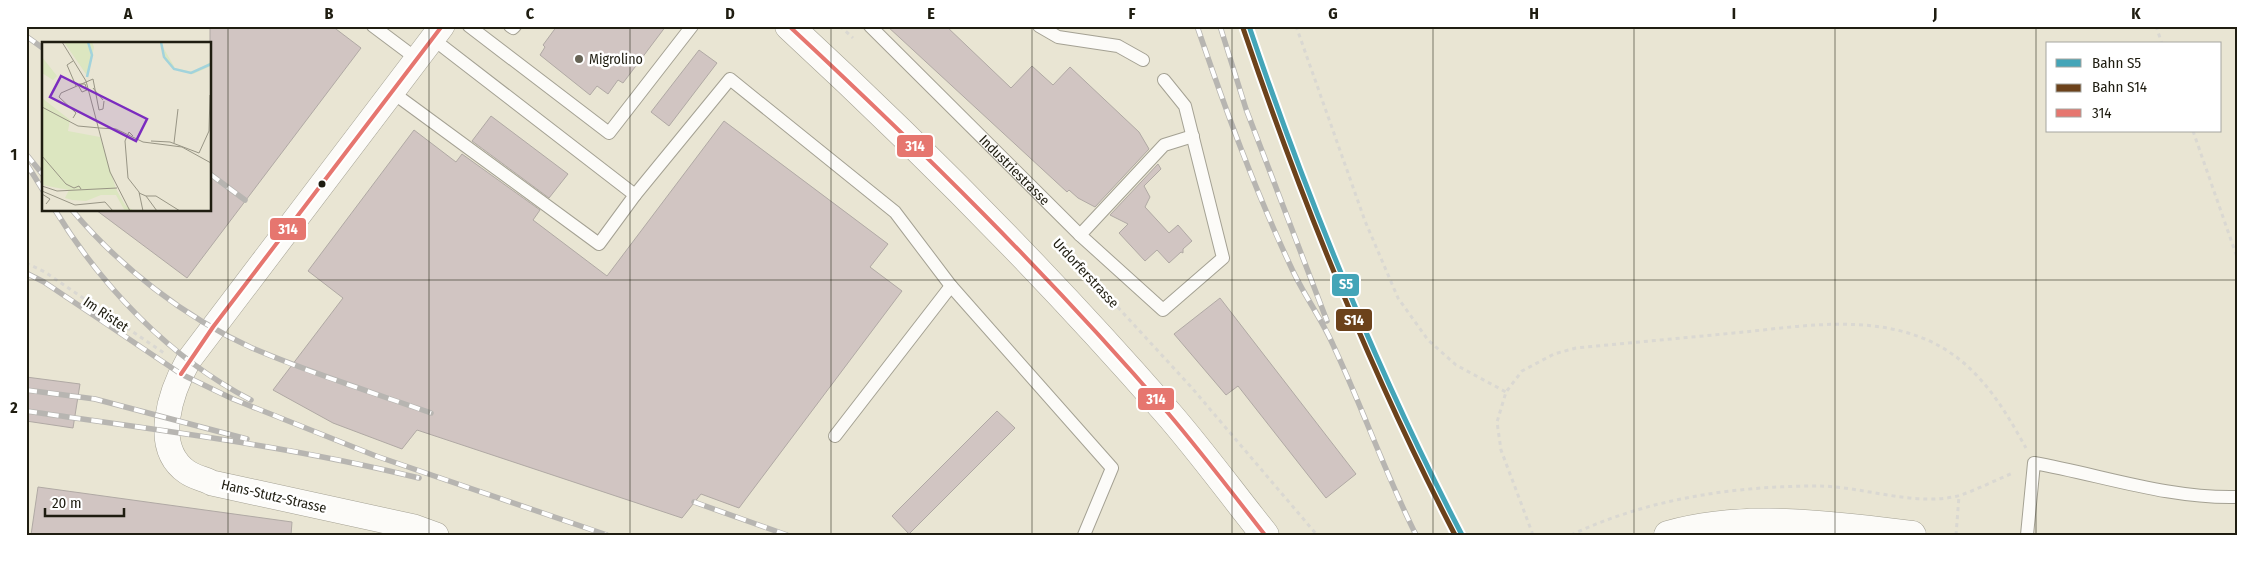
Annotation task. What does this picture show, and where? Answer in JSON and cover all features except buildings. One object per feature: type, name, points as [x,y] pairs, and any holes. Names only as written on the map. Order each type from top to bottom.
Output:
[{"type":"main road","points":[[789,26],[890,121],[1083,320],[1167,412],[1265,535]]},
{"type":"main road","points":[[1668,535],[1717,526],[1774,523],[1912,535]]},
{"type":"street","points":[[183,370],[212,327],[437,32]]},
{"type":"street","name":"Hans-Stutz-Strasse","points":[[183,370],[166,431],[171,452],[186,472],[212,483],[414,528],[436,535]]},
{"type":"lane","points":[[373,26],[418,59]]},
{"type":"lane","points":[[469,26],[609,133],[692,26]]},
{"type":"lane","points":[[510,26],[513,28],[515,26]]},
{"type":"lane","name":"Industriestrasse","points":[[870,26],[1080,235],[1163,310],[1224,258],[1193,136]]},
{"type":"lane","points":[[1039,26],[1058,37],[1118,46],[1143,60]]},
{"type":"lane","points":[[437,32],[635,195]]},
{"type":"lane","points":[[392,92],[599,244],[635,195],[730,79],[894,212],[951,286],[1112,468],[1084,535]]},
{"type":"lane","points":[[1080,235],[1164,145],[1193,136],[1185,106],[1164,80]]},
{"type":"lane","points":[[835,436],[951,286]]},
{"type":"lane","points":[[2027,535],[2034,464],[2077,471],[2155,491],[2216,497],[2238,496]]},
{"type":"path","points":[[840,26],[860,44]]},
{"type":"path","points":[[1296,26],[1365,221],[1398,298],[1428,340],[1456,365],[1506,392]]},
{"type":"path","points":[[2156,26],[2161,42]]},
{"type":"path","points":[[2193,132],[2238,260]]},
{"type":"path","name":"Urdorferstrasse","points":[[1065,250],[1185,381],[1317,535]]},
{"type":"path","name":"Im Ristet","points":[[26,263],[45,272],[183,370]]},
{"type":"path","points":[[1533,535],[1501,450],[1497,422],[1506,392],[1522,371],[1554,354],[1576,348],[1823,325],[1878,325],[1926,339],[1955,357],[1985,382],[2002,405],[2034,464]]},
{"type":"path","points":[[1956,535],[1959,495]]},
{"type":"railway","points":[[1197,26],[1252,178],[1277,237],[1296,277],[1334,347],[1416,535]]},
{"type":"railway","points":[[1220,26],[1246,109],[1327,321]]},
{"type":"railway","points":[[26,36],[42,48]]},
{"type":"railway","points":[[26,154],[42,174]]},
{"type":"railway","points":[[26,163],[42,189]]},
{"type":"railway","points":[[211,175],[245,200]]},
{"type":"railway","points":[[56,211],[94,266],[140,318],[193,363],[221,383],[251,400]]},
{"type":"railway","points":[[73,211],[111,251],[154,289],[227,336],[296,366],[431,413]]},
{"type":"railway","points":[[26,273],[44,282],[181,374],[233,399],[376,456],[607,535]]},
{"type":"railway","points":[[26,390],[95,399],[247,439]]},
{"type":"railway","points":[[26,411],[273,448],[419,478]]},
{"type":"railway","points":[[694,502],[787,535]]},
{"type":"rail line","name":"S5","points":[[1249,26],[1295,156],[1346,285],[1401,411],[1462,535]]},
{"type":"rail line","name":"S14","points":[[1243,28],[1289,158],[1339,285],[1394,411],[1455,535]]},
{"type":"transit line","name":"314","points":[[181,374],[213,327],[442,26]]},
{"type":"transit line","name":"314","points":[[789,26],[936,166],[1078,312],[1168,413],[1265,535]]},
{"type":"place","name":"Migrolino","points":[[579,59]]}]
